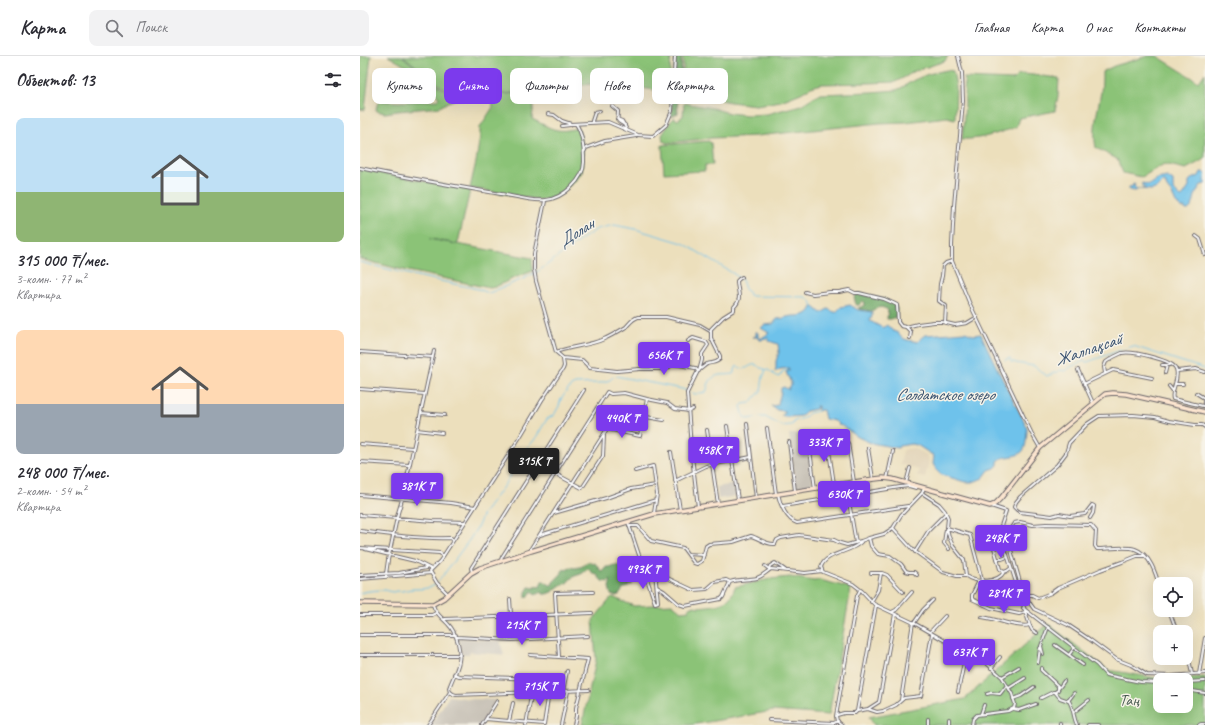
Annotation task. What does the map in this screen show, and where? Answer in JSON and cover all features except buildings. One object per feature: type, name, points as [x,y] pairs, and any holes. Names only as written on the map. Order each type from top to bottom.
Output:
[{"type":"main road","points":[[360,603],[433,604],[440,601],[472,572],[480,568],[531,551],[629,524],[654,514],[873,479],[887,479],[919,486],[991,508],[998,502],[1040,448],[1105,394],[1117,393],[1138,396],[1205,412]]},
{"type":"street","points":[[584,153],[586,148],[605,141],[638,136],[653,136],[666,125],[672,110],[675,56]]},
{"type":"street","points":[[958,56],[962,73],[963,101],[955,194],[952,261],[969,302],[1040,448]]},
{"type":"street","points":[[612,106],[618,111],[617,119],[622,120],[626,130]]},
{"type":"street","points":[[592,123],[595,112],[600,111]]},
{"type":"street","points":[[548,114],[554,115],[562,121],[571,124]]},
{"type":"street","points":[[608,122],[609,118]]},
{"type":"street","points":[[562,126],[571,124],[608,122],[638,136]]},
{"type":"street","points":[[360,168],[463,188],[545,201],[560,195],[577,181],[583,171],[583,146],[580,130],[576,124]]},
{"type":"street","points":[[545,201],[534,251],[534,269],[556,352],[563,358],[582,360],[590,368],[607,371],[666,369],[674,364],[695,368],[699,371]]},
{"type":"street","points":[[1196,236],[1200,239],[1205,255]]},
{"type":"street","points":[[945,324],[946,306],[939,301],[939,291],[943,266],[952,261]]},
{"type":"street","points":[[699,371],[706,365],[717,363],[720,359],[719,353],[711,338],[710,331],[723,317],[734,310],[739,298],[737,281],[742,278]]},
{"type":"street","points":[[805,292],[813,294],[849,290],[855,293],[893,302],[897,305],[898,322],[902,326],[934,322],[955,325],[967,323],[977,317]]},
{"type":"street","points":[[556,352],[565,348],[591,344],[604,340],[627,326],[638,317],[666,317],[700,325],[710,331]]},
{"type":"street","points":[[906,326],[911,332],[910,338]]},
{"type":"street","points":[[688,341],[693,338],[706,342],[708,345],[702,354],[699,371],[687,392],[698,507]]},
{"type":"street","points":[[386,577],[434,351]]},
{"type":"street","points":[[360,352],[433,357]]},
{"type":"street","points":[[1105,373],[1104,367],[1106,362],[1124,353],[1140,354],[1165,360],[1172,364],[1177,371],[1172,396],[1174,400],[1204,404]]},
{"type":"street","points":[[360,579],[431,571],[440,561],[563,369],[563,358]]},
{"type":"street","points":[[1162,365],[1172,364]]},
{"type":"street","points":[[1165,373],[1167,365]]},
{"type":"street","points":[[1177,371],[1193,369],[1204,373]]},
{"type":"street","points":[[1078,370],[1093,403]]},
{"type":"street","points":[[1084,384],[1105,373],[1115,370],[1152,378]]},
{"type":"street","points":[[1175,384],[1183,384]]},
{"type":"street","points":[[1169,386],[1173,391]]},
{"type":"street","points":[[360,389],[425,394]]},
{"type":"street","points":[[472,572],[471,568],[584,390]]},
{"type":"street","points":[[501,560],[502,556],[607,392],[611,394],[624,393],[667,403],[675,409],[688,411],[694,410]]},
{"type":"street","points":[[1196,393],[1204,398],[1204,404],[1197,410]]},
{"type":"street","points":[[607,429],[640,436],[647,399]]},
{"type":"street","points":[[531,551],[531,548],[607,429],[612,411],[664,420]]},
{"type":"street","points":[[421,414],[445,415]]},
{"type":"street","points":[[1090,518],[1094,508],[1093,505],[1086,514],[1070,516],[1059,514],[1052,516],[1020,512],[1015,509],[1014,506],[1020,497],[1062,460],[1068,449],[1069,443],[1087,424],[1099,416],[1155,416],[1169,421],[1202,425],[1205,427]]},
{"type":"street","points":[[747,424],[756,498]]},
{"type":"street","points":[[727,426],[738,501]]},
{"type":"street","points":[[767,428],[777,495],[789,519],[796,523],[909,506]]},
{"type":"street","points":[[417,430],[442,433]]},
{"type":"street","points":[[707,430],[718,504]]},
{"type":"street","points":[[537,464],[582,488],[603,456],[604,433]]},
{"type":"street","points":[[827,438],[834,485]]},
{"type":"street","points":[[789,442],[795,492]]},
{"type":"street","points":[[809,442],[815,488]]},
{"type":"street","points":[[848,443],[854,482]]},
{"type":"street","points":[[360,444],[413,448]]},
{"type":"street","points":[[868,448],[873,479]]},
{"type":"street","points":[[887,479],[893,451]]},
{"type":"street","points":[[671,452],[680,510]]},
{"type":"street","points":[[676,481],[694,471],[712,464],[751,457]]},
{"type":"street","points":[[360,462],[409,465]]},
{"type":"street","points":[[635,471],[653,466],[657,494],[654,514]]},
{"type":"street","points":[[906,483],[910,468]]},
{"type":"street","points":[[846,484],[856,543]]},
{"type":"street","points":[[554,513],[606,498],[630,489],[656,485]]},
{"type":"street","points":[[782,506],[900,487],[909,486],[916,488],[919,486]]},
{"type":"street","points":[[822,571],[822,565],[825,560],[854,547],[869,538],[884,534],[892,528],[909,506],[922,493],[924,488]]},
{"type":"street","points":[[922,493],[939,504],[946,513],[948,518],[944,543],[949,549]]},
{"type":"street","points":[[360,495],[475,506]]},
{"type":"street","points":[[539,536],[656,500]]},
{"type":"street","points":[[991,508],[1006,511],[1000,532],[1029,625],[1036,633]]},
{"type":"street","points":[[915,552],[929,530],[946,513]]},
{"type":"street","points":[[360,515],[465,522]]},
{"type":"street","points":[[1153,676],[1146,675],[1131,665],[1116,659],[1089,638],[1034,609],[1020,584],[1008,538],[1012,525],[1016,522],[1033,525],[1091,525],[1096,531],[1095,546],[1097,549],[1135,549],[1146,557],[1153,568],[1156,577]]},
{"type":"street","points":[[655,572],[658,602],[655,603],[629,524],[638,526],[651,541],[683,548],[694,563],[697,564],[701,562],[706,546],[709,544],[733,542],[751,536],[767,544],[773,545],[781,538],[799,535],[834,540],[846,544],[862,542]]},
{"type":"street","points":[[947,527],[951,543],[964,560],[966,576]]},
{"type":"street","points":[[947,527],[970,535],[982,580]]},
{"type":"street","points":[[892,528],[915,552],[945,574],[966,576],[971,579],[982,580],[998,578],[1011,568]]},
{"type":"street","points":[[360,531],[426,538],[451,538],[453,540]]},
{"type":"street","points":[[869,538],[871,546],[878,554],[890,556],[901,564],[906,571],[914,572],[917,575]]},
{"type":"street","points":[[991,543],[993,544],[1000,569],[1004,572]]},
{"type":"street","points":[[994,548],[1004,544]]},
{"type":"street","points":[[361,548],[440,553],[443,556]]},
{"type":"street","points":[[361,548],[415,561],[431,571],[437,584],[448,594]]},
{"type":"street","points":[[688,554],[704,555]]},
{"type":"street","points":[[1026,595],[1032,595],[1038,598],[1100,570],[1137,556],[1146,557]]},
{"type":"street","points":[[997,559],[1008,557]]},
{"type":"street","points":[[656,580],[658,577],[663,576],[693,590],[706,589],[713,583],[722,580],[730,582],[757,578],[764,574],[770,566],[775,564],[786,570]]},
{"type":"street","points":[[765,566],[769,569],[774,568],[805,573],[822,571],[853,584],[876,605],[914,623],[966,653],[984,661],[1002,677],[1013,699],[1015,706],[1013,709]]},
{"type":"street","points":[[360,575],[386,574],[427,568]]},
{"type":"street","points":[[871,573],[885,574],[890,577],[903,592]]},
{"type":"street","points":[[871,602],[878,590],[881,573]]},
{"type":"street","points":[[979,580],[972,595],[972,599],[991,608],[1020,614],[1025,612]]},
{"type":"street","points":[[656,587],[664,591],[679,604],[685,606],[721,600],[730,582]]},
{"type":"street","points":[[842,725],[836,716],[857,596],[860,590]]},
{"type":"street","points":[[559,657],[555,593],[593,592]]},
{"type":"street","points":[[891,612],[894,612],[912,592]]},
{"type":"street","points":[[993,594],[1020,599]]},
{"type":"street","points":[[510,598],[511,616]]},
{"type":"street","points":[[901,700],[914,623],[923,610],[933,600]]},
{"type":"street","points":[[428,725],[450,692],[449,688],[460,656],[456,636],[450,626],[436,613],[433,604]]},
{"type":"street","points":[[857,711],[876,605]]},
{"type":"street","points":[[1023,608],[1097,665],[1106,675],[1141,682],[1153,683]]},
{"type":"street","points":[[444,620],[592,612]]},
{"type":"street","points":[[360,614],[436,613]]},
{"type":"street","points":[[836,716],[839,713],[855,713],[857,711],[868,709],[879,702],[895,614]]},
{"type":"street","points":[[868,709],[877,712],[883,711],[896,705],[901,700],[921,696],[931,633],[945,616]]},
{"type":"street","points":[[982,616],[1023,626],[1029,625]]},
{"type":"street","points":[[1038,663],[1041,647],[1048,627]]},
{"type":"street","points":[[360,635],[456,636],[512,640],[588,636]]},
{"type":"street","points":[[1199,674],[1205,638]]},
{"type":"street","points":[[1055,645],[1083,665]]},
{"type":"street","points":[[1041,647],[1043,654]]},
{"type":"street","points":[[1069,655],[1074,647]]},
{"type":"street","points":[[958,692],[966,653]]},
{"type":"street","points":[[360,655],[460,656]]},
{"type":"street","points":[[530,655],[588,659],[576,708],[574,725]]},
{"type":"street","points":[[992,668],[1000,657]]},
{"type":"street","points":[[1002,677],[1019,667]]},
{"type":"street","points":[[1041,668],[1041,670],[1056,684],[1058,689]]},
{"type":"street","points":[[563,691],[567,671]]},
{"type":"street","points":[[454,674],[459,676],[565,680]]},
{"type":"street","points":[[1193,674],[1205,674]]},
{"type":"street","points":[[987,694],[991,693],[998,695],[1008,687],[1024,678]]},
{"type":"street","points":[[526,724],[534,679]]},
{"type":"street","points":[[1041,698],[1055,692],[1064,681]]},
{"type":"street","points":[[1193,682],[1205,681]]},
{"type":"street","points":[[1013,699],[1021,696],[1034,687]]},
{"type":"street","points":[[450,692],[456,695],[589,690]]},
{"type":"street","points":[[561,725],[568,691]]},
{"type":"street","points":[[1193,691],[1205,693]]},
{"type":"street","points":[[486,719],[526,724],[544,724],[550,692]]},
{"type":"street","points":[[1055,692],[1058,697],[1070,703],[1074,712],[1074,720],[1077,725]]},
{"type":"street","points":[[1068,701],[1074,693]]},
{"type":"street","points":[[1074,712],[1089,700]]},
{"type":"street","points":[[482,725],[497,701]]},
{"type":"street","points":[[509,721],[513,703]]},
{"type":"street","points":[[972,725],[974,718],[977,715],[1004,712],[1013,709],[1018,710],[1036,704]]},
{"type":"street","points":[[981,714],[984,706]]},
{"type":"street","points":[[928,719],[928,725]]},
{"type":"street","points":[[949,719],[949,725]]},
{"type":"street","points":[[769,720],[834,723],[838,721]]},
{"type":"street","points":[[1199,725],[1205,724]]},
{"type":"street","points":[[1088,725],[1098,725]]},
{"type":"shaded area","points":[[789,434],[806,434],[813,485],[796,487]]},
{"type":"shaded area","points":[[914,448],[927,455],[929,460],[925,478],[917,476],[919,470],[900,464],[903,451]]},
{"type":"shaded area","points":[[734,484],[736,496],[718,499],[717,487]]},
{"type":"shaded area","points":[[458,638],[501,641],[504,654],[502,656],[497,654],[470,652],[469,654],[462,654]]},
{"type":"shaded area","points":[[449,696],[496,700],[481,725],[431,725]]},
{"type":"green space","points":[[360,56],[371,56],[365,110],[360,109]]},
{"type":"green space","points":[[388,56],[402,56],[417,68],[409,68]]},
{"type":"green space","points":[[403,56],[671,56],[670,68],[652,68],[652,90],[644,88],[644,68],[590,68],[590,84],[582,85],[582,68],[510,68],[510,93],[502,94],[502,68],[444,68],[444,88],[436,82],[436,68],[418,68]]},
{"type":"green space","points":[[675,56],[681,56],[682,68],[674,68]]},
{"type":"green space","points":[[683,56],[948,56],[945,61],[912,72],[895,82],[822,84],[811,87],[801,93],[781,101],[756,105],[728,102],[728,68],[683,68]]},
{"type":"green space","points":[[1148,56],[1157,56],[1199,82],[1205,73],[1205,159],[1186,169],[1164,164],[1142,177],[1123,173],[1117,159],[1096,148],[1095,134],[1102,72],[1114,66]]},
{"type":"green space","points":[[947,70],[953,71],[956,87],[955,119],[947,117],[756,136],[711,138],[667,143],[663,141],[662,135],[673,118],[678,120],[683,116],[684,104],[712,108],[729,113],[747,115],[767,114],[801,105],[821,94],[896,90],[928,74]]},
{"type":"green space","points":[[1024,74],[1059,78],[1055,111],[1019,118],[1016,127],[996,134],[962,139],[965,104],[964,78],[1013,80],[1018,75]]},
{"type":"green space","points":[[436,84],[444,90],[445,104],[440,107],[385,113],[377,111],[376,109],[377,104],[436,104],[436,100],[439,98],[436,94]]},
{"type":"green space","points":[[502,94],[510,94],[510,104],[534,104],[532,119],[559,130],[570,130],[577,127],[583,151],[583,163],[582,172],[577,179],[559,195],[541,200],[470,188],[476,162],[480,127],[493,107],[492,104],[502,104]]},
{"type":"green space","points":[[672,104],[677,104],[678,113],[671,116]]},
{"type":"green space","points":[[709,141],[711,143],[713,165],[705,165],[705,171],[664,173],[662,145]]},
{"type":"green space","points":[[360,169],[470,190],[458,243],[430,239],[532,258],[533,271],[490,288],[399,269],[360,259]]},
{"type":"green space","points":[[858,293],[884,299],[895,305],[897,309],[896,317],[887,319],[888,310],[883,308],[871,311],[859,309],[858,308],[863,306],[865,303],[863,301],[859,305],[856,305],[854,297]]},
{"type":"green space","points":[[590,562],[592,564],[595,563],[601,571],[606,567],[614,565],[621,567],[626,573],[630,571],[633,577],[630,577],[629,575],[627,576],[630,582],[632,582],[632,585],[622,589],[619,595],[611,595],[609,587],[611,580],[608,582],[602,581],[597,575],[588,569],[582,574],[573,577],[566,584],[559,586],[554,591],[545,594],[542,592],[535,595],[532,591],[528,597],[526,597],[526,592],[529,587],[540,587],[542,581],[552,585],[564,569],[566,570],[571,567],[581,567]]},
{"type":"green space","points":[[790,577],[814,581],[820,580],[851,588],[829,715],[773,711],[690,725],[582,725],[596,660],[593,620],[612,597],[634,606],[672,604],[681,611],[689,610],[689,607],[712,606],[723,603],[731,597],[735,587],[770,579]]},
{"type":"green space","name":"Таң","points":[[1048,624],[1108,670],[1153,677],[1153,713],[1193,713],[1193,678],[1205,677],[1205,725],[874,725],[869,717],[965,699]]},
{"type":"water","points":[[1201,172],[1205,174],[1205,184],[1201,185],[1198,189],[1192,205],[1188,210],[1181,208],[1176,203],[1165,182],[1162,182],[1157,188],[1152,190],[1139,189],[1144,189],[1145,187],[1142,186],[1142,183],[1149,185],[1157,179],[1167,177],[1173,181],[1173,189],[1181,197],[1189,187],[1189,181],[1191,179],[1199,176]]},
{"type":"water","points":[[1135,184],[1134,186],[1136,189],[1139,189],[1135,191],[1129,190],[1129,187]]},
{"type":"water","name":"Солдатское озеро","points":[[850,305],[858,310],[872,312],[870,321],[883,328],[887,325],[904,339],[918,342],[926,335],[965,332],[973,335],[981,334],[1024,420],[1027,430],[1025,447],[1022,452],[998,461],[998,465],[989,470],[983,478],[973,482],[965,482],[942,475],[938,472],[933,464],[934,456],[917,445],[911,444],[899,446],[898,448],[871,443],[858,437],[835,421],[825,419],[823,410],[818,411],[818,406],[816,406],[816,409],[806,411],[801,416],[781,416],[785,413],[784,411],[777,410],[771,406],[778,405],[781,388],[784,387],[789,390],[788,388],[791,386],[786,372],[789,371],[789,368],[774,371],[776,369],[776,361],[779,352],[778,344],[769,341],[768,338],[759,340],[757,337],[753,337],[756,336],[756,331],[760,339],[769,333],[761,328],[764,325],[773,324],[777,319],[804,315],[811,310],[812,307],[821,313],[828,309],[836,312],[841,307]]},
{"type":"waterway","name":"Долан","points":[[360,262],[478,289],[489,293],[540,270],[597,229],[614,225],[635,229],[683,243],[742,280],[745,289],[751,296],[806,297],[811,301],[813,307]]},
{"type":"waterway","name":"Жалпақсай","points":[[1005,360],[1010,358],[1011,362],[1034,366],[1047,376],[1061,370],[1066,371],[1070,367],[1083,361],[1087,362],[1133,346],[1205,369]]},
{"type":"waterway","points":[[438,582],[470,539],[483,514],[505,484],[524,452],[535,439],[547,419],[554,415],[561,399],[571,386],[575,384],[600,383],[610,380],[616,376],[682,389],[695,394],[706,392],[708,384],[714,377],[733,374],[737,366],[743,369],[751,365],[757,365],[779,377],[783,371],[789,370]]},
{"type":"waterway","points":[[765,370],[761,391],[750,403],[743,404],[741,406],[744,417],[747,419],[765,417],[782,426],[792,425],[794,421],[804,418],[809,413],[818,411]]},
{"type":"waterway","points":[[360,593],[381,590],[392,592],[422,589],[435,585]]}]
